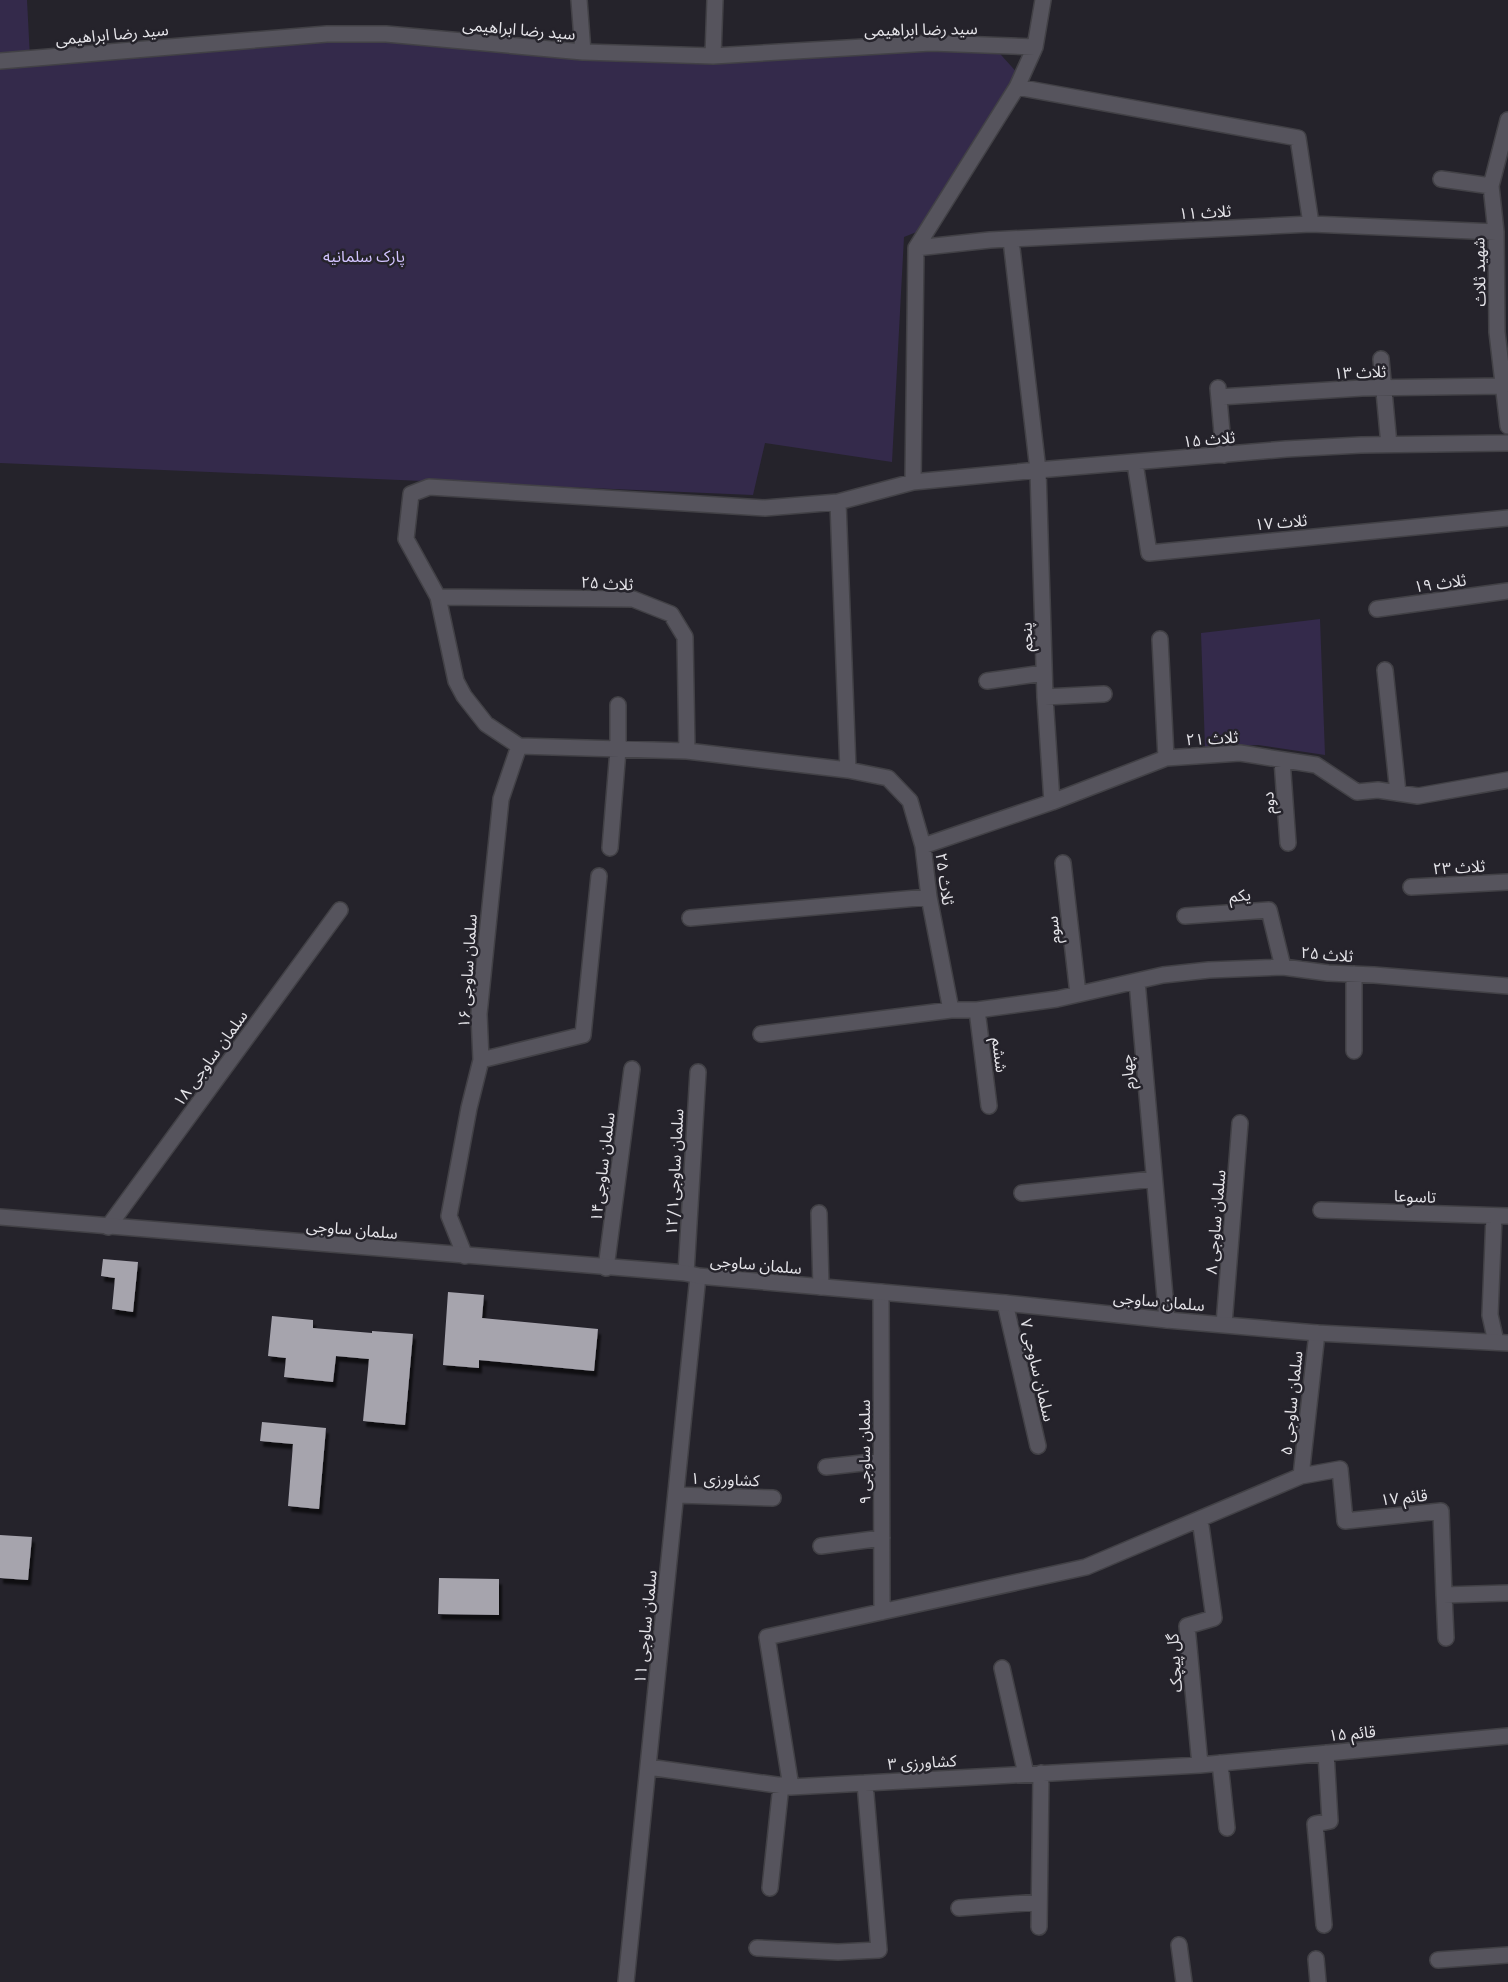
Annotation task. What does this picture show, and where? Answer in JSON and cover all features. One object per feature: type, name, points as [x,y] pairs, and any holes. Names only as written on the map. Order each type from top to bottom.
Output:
[{"type":"street","points":[[579,0],[583,52]]},
{"type":"street","points":[[713,56],[715,0]]},
{"type":"street","points":[[913,482],[916,248],[1017,87],[1035,47],[1043,0]]},
{"type":"street","name":"سید رضا ابراهیمی","points":[[0,60],[65,57],[117,50],[328,34],[386,34],[583,52],[713,56],[931,43],[1035,47]]},
{"type":"street","points":[[1017,87],[1298,138],[1311,224]]},
{"type":"street","name":"شهید ثلاث","points":[[1508,120],[1491,186],[1503,291],[1497,332],[1508,426]]},
{"type":"street","points":[[1441,179],[1491,186]]},
{"type":"street","name":"ثلاث ۱۱","points":[[916,248],[1011,240],[1311,224],[1496,232]]},
{"type":"street","name":"پنجم","points":[[1011,240],[1038,470],[1044,674],[1052,802]]},
{"type":"street","points":[[1382,358],[1389,445]]},
{"type":"street","name":"ثلاث ۱۳","points":[[1224,455],[1218,393],[1503,386]]},
{"type":"street","name":"ثلاث ۱۵","points":[[438,597],[406,540],[411,494],[429,487],[765,508],[838,502],[913,482],[1038,470],[1286,449],[1508,443]]},
{"type":"street","name":"ثلاث ۱۷","points":[[1135,463],[1149,553],[1508,518]]},
{"type":"street","points":[[838,502],[848,770]]},
{"type":"street","name":"ثلاث ۱۹","points":[[1377,610],[1508,591]]},
{"type":"street","points":[[438,597],[452,667],[456,681],[464,696],[486,724],[519,746],[687,751]]},
{"type":"street","name":"ثلاث ۲۵","points":[[438,597],[633,599],[670,614],[684,637],[687,751],[848,770],[888,778],[910,801],[923,846],[930,897],[951,1010],[977,1010],[1057,999],[1163,975],[1283,967],[1328,973],[1508,986]]},
{"type":"street","points":[[1160,639],[1166,758]]},
{"type":"street","points":[[1385,670],[1398,793]]},
{"type":"street","points":[[987,681],[1044,674]]},
{"type":"street","points":[[1045,697],[1104,694]]},
{"type":"street","points":[[610,848],[618,750],[618,705]]},
{"type":"street","name":"سلمان ساوجی ۱۶","points":[[465,1256],[449,1216],[469,1108],[481,1060],[479,1014],[501,799],[519,746]]},
{"type":"street","name":"ثلاث ۲۱","points":[[923,846],[1052,802],[1166,758],[1240,753],[1316,765],[1357,792],[1378,790],[1418,796],[1508,780]]},
{"type":"street","name":"دوم","points":[[1282,760],[1288,843]]},
{"type":"street","name":"سوم","points":[[1063,863],[1078,994]]},
{"type":"street","points":[[481,1060],[583,1035],[599,876]]},
{"type":"street","name":"ثلاث ۲۳","points":[[1411,887],[1508,882]]},
{"type":"street","points":[[690,918],[930,897]]},
{"type":"street","name":"سلمان ساوجی ۱۸","points":[[108,1227],[340,910]]},
{"type":"street","name":"یکم","points":[[1185,916],[1269,910],[1283,967]]},
{"type":"street","points":[[1354,974],[1354,1051]]},
{"type":"street","name":"چهارم","points":[[1137,981],[1167,1320]]},
{"type":"street","points":[[761,1034],[951,1010]]},
{"type":"street","name":"ششم","points":[[977,1010],[989,1106]]},
{"type":"street","name":"سلمان ساوجی۱۴","points":[[606,1268],[632,1070]]},
{"type":"street","name":"سلمان ساوجی۱۲/۱","points":[[692,1275],[698,1072]]},
{"type":"street","name":"سلمان ساوجی ۸","points":[[1224,1324],[1240,1123]]},
{"type":"street","points":[[1022,1193],[1154,1179]]},
{"type":"street","name":"تاسوعا","points":[[1321,1210],[1501,1216]]},
{"type":"street","points":[[819,1213],[821,1287]]},
{"type":"street","points":[[1501,1216],[1490,1315],[1502,1343]]},
{"type":"street","name":"سلمان ساوجی","points":[[0,1217],[692,1275],[1317,1333],[1502,1343]]},
{"type":"street","name":"سلمان ساوجی ۱۱","points":[[626,1982],[676,1495],[692,1275]]},
{"type":"street","name":"سلمان ساوجی ۹","points":[[881,1292],[882,1612]]},
{"type":"street","name":"سلمان ساوجی ۷","points":[[1005,1303],[1038,1446]]},
{"type":"street","name":"سلمان ساوجی ۵","points":[[1301,1476],[1317,1333]]},
{"type":"street","points":[[826,1467],[881,1461]]},
{"type":"street","name":"قائم ۱۷","points":[[1301,1476],[1340,1469],[1345,1521],[1441,1511],[1444,1595]]},
{"type":"street","points":[[770,1888],[786,1786],[767,1637],[1086,1567],[1301,1476]]},
{"type":"street","name":"کشاورزی ۱","points":[[676,1495],[773,1498]]},
{"type":"street","name":"گل پیچک","points":[[1200,1519],[1214,1618],[1187,1626],[1200,1765]]},
{"type":"street","points":[[821,1546],[882,1538]]},
{"type":"street","points":[[1446,1638],[1444,1595],[1508,1594]]},
{"type":"street","points":[[1002,1668],[1026,1774]]},
{"type":"street","name":"قائم ۱۵","points":[[1200,1765],[1508,1736]]},
{"type":"street","points":[[1324,1925],[1315,1824],[1330,1821],[1326,1753]]},
{"type":"street","points":[[1220,1763],[1227,1828]]},
{"type":"street","name":"کشاورزی ۳","points":[[648,1767],[786,1786],[1200,1765]]},
{"type":"street","points":[[1038,1927],[1041,1773]]},
{"type":"street","points":[[757,1948],[838,1952],[879,1950],[865,1783]]},
{"type":"street","points":[[959,1908],[1039,1902]]},
{"type":"street","points":[[1179,1945],[1184,1982]]},
{"type":"street","points":[[1438,1960],[1508,1955]]},
{"type":"street","points":[[1316,1959],[1318,1982]]},
{"type":"green space","name":"پارک سلمانیه","points":[[0,0],[27,0],[30,58],[353,34],[608,53],[993,46],[1021,77],[929,227],[904,237],[892,462],[765,443],[753,495],[0,463]]},
{"type":"green space","points":[[1320,619],[1325,755],[1258,745],[1205,748],[1201,633]]},
{"type":"building","points":[[103,1259],[138,1262],[133,1312],[112,1309],[115,1278],[101,1276]]},
{"type":"building","points":[[448,1292],[484,1295],[482,1318],[598,1329],[594,1371],[479,1360],[479,1368],[443,1365]]},
{"type":"building","points":[[272,1316],[313,1320],[313,1328],[413,1334],[405,1425],[363,1421],[369,1359],[336,1356],[333,1382],[284,1377],[286,1358],[268,1356]]},
{"type":"building","points":[[262,1422],[326,1428],[319,1509],[288,1506],[293,1444],[260,1441]]},
{"type":"building","points":[[0,1535],[32,1537],[28,1580],[0,1578]]},
{"type":"building","points":[[439,1578],[499,1579],[499,1615],[438,1614]]}]
